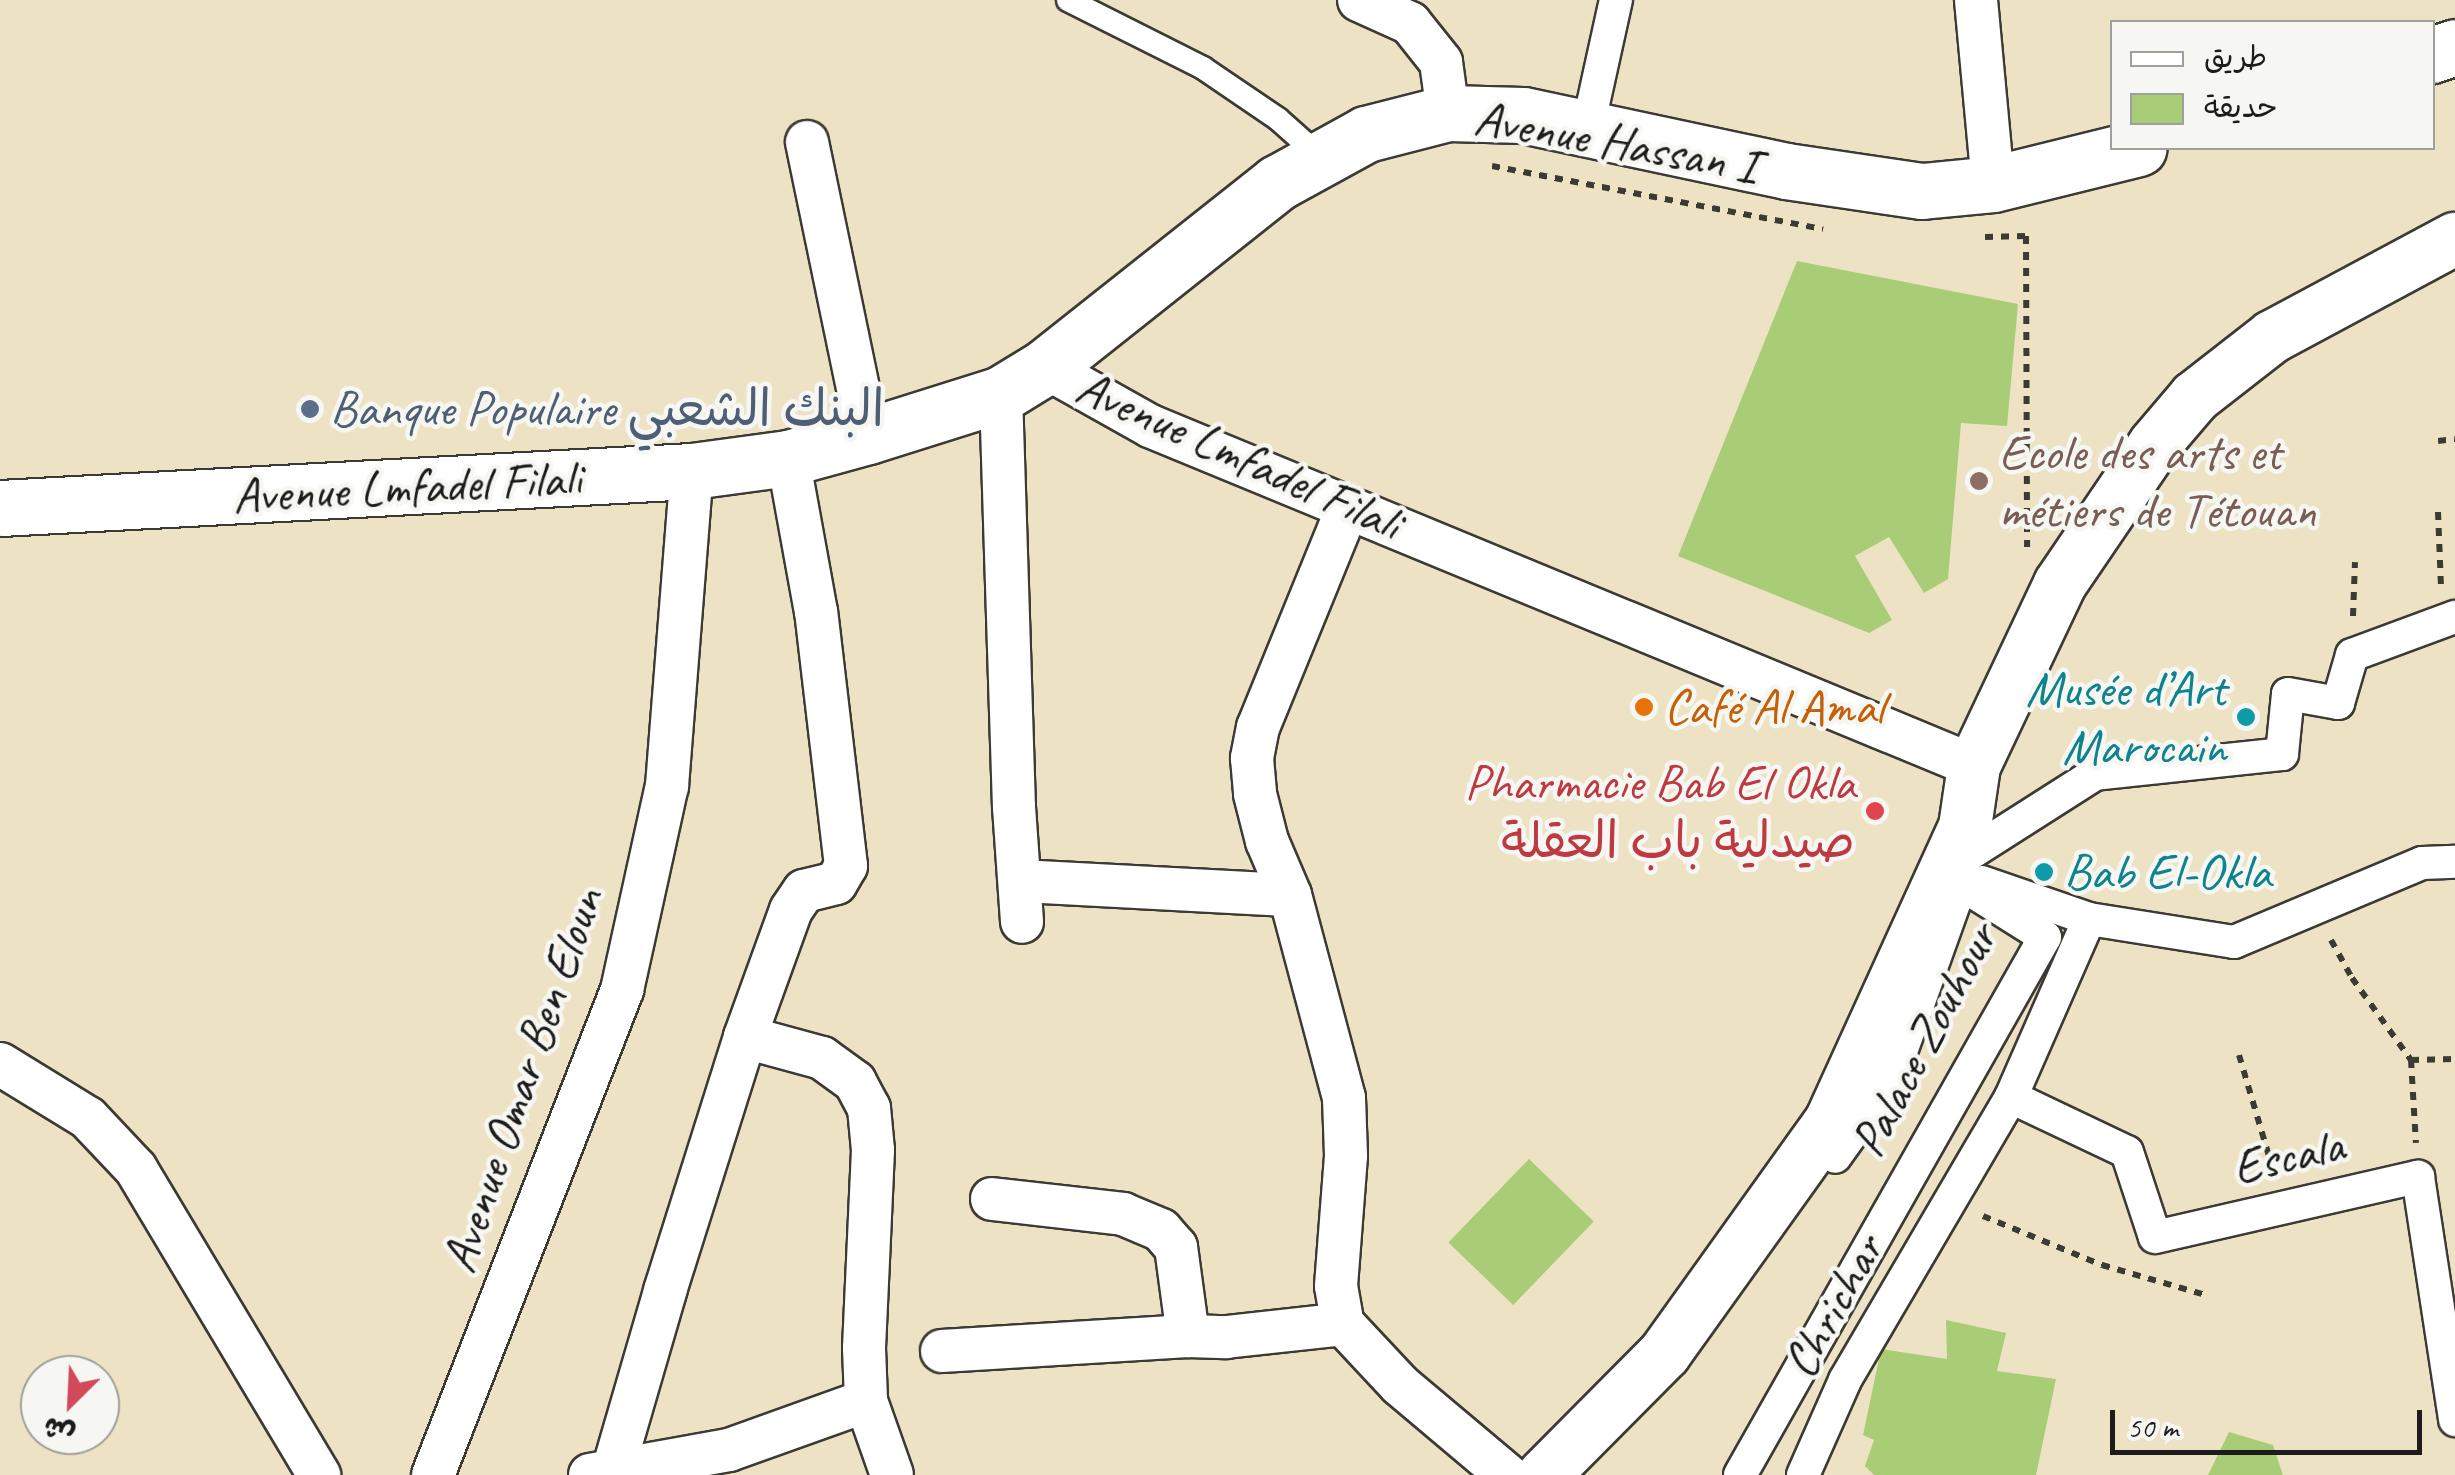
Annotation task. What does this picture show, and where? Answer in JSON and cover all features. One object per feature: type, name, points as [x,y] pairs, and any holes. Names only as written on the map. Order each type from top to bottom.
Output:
[{"type":"main road","name":"Avenue Hassan I","points":[[1024,381],[1277,183],[1366,134],[1448,113],[1523,115],[1786,171],[1922,191],[1993,184],[2131,150]]},
{"type":"main road","name":"Avenue Lmfadel Filali","points":[[0,508],[692,471],[788,458],[868,436],[1024,381]]},
{"type":"street","points":[[1358,0],[1410,23],[1431,49],[1441,62],[1448,113]]},
{"type":"street","points":[[1588,127],[1616,0]]},
{"type":"street","points":[[1976,0],[1993,184]]},
{"type":"street","points":[[807,142],[868,436]]},
{"type":"street","points":[[1544,1475],[1664,1353],[1755,1233],[1831,1121],[1965,827],[1974,766],[2060,584],[2155,444],[2195,397],[2272,338],[2455,240]]},
{"type":"street","points":[[1024,381],[1014,806],[1022,901],[1290,895]]},
{"type":"street","name":"Avenue Lmfadel Filali","points":[[1024,381],[1150,426],[1974,766]]},
{"type":"street","points":[[612,1474],[642,1364],[746,1036],[798,896],[828,888],[846,866],[816,612],[788,458]]},
{"type":"street","name":"Avenue Omar Ben Eloun","points":[[432,1475],[622,990],[667,786],[692,471]]},
{"type":"street","points":[[1348,507],[1269,693],[1252,758],[1266,842],[1290,895],[1344,1098],[1346,1156],[1336,1286],[1343,1324],[1400,1385],[1506,1475]]},
{"type":"street","points":[[1945,870],[2095,774],[2282,754],[2288,694],[2338,702],[2352,656],[2449,618]]},
{"type":"street","points":[[1945,870],[2088,919],[2234,942],[2422,863],[2455,862]]},
{"type":"street","name":"Palace Zouhour","points":[[1578,1475],[1696,1351],[1892,1077],[1961,884],[2045,937],[1740,1475]]},
{"type":"street","name":"Chrichar","points":[[1803,1475],[1845,1380],[2011,1097],[2088,919]]},
{"type":"street","points":[[746,1036],[822,1058],[855,1082],[869,1108],[874,1150],[864,1348],[866,1401],[892,1475]]},
{"type":"street","points":[[0,1064],[88,1118],[136,1170],[319,1475]]},
{"type":"street","name":"Escala","points":[[2011,1097],[2127,1152],[2155,1237],[2418,1177],[2455,1420]]},
{"type":"street","points":[[992,1199],[1079,1206],[1122,1214],[1161,1230],[1176,1247],[1188,1336]]},
{"type":"street","points":[[942,1351],[1226,1337],[1343,1324]]},
{"type":"street","points":[[589,1475],[612,1474],[729,1450],[866,1401]]},
{"type":"lane","points":[[1068,0],[1203,68],[1278,119],[1322,158]]},
{"type":"path","points":[[1480,164],[1731,215],[1840,231]]},
{"type":"path","points":[[1971,238],[2026,236],[2027,556]]},
{"type":"path","points":[[2438,441],[2455,439]]},
{"type":"path","points":[[2438,512],[2449,618]]},
{"type":"path","points":[[2352,656],[2355,562]]},
{"type":"path","points":[[2314,908],[2352,978],[2411,1060],[2418,1177]]},
{"type":"path","points":[[2240,1055],[2285,1208]]},
{"type":"path","points":[[2411,1060],[2455,1059]]},
{"type":"path","points":[[1949,1202],[2102,1265],[2209,1296]]},
{"type":"green space","points":[[1797,261],[2018,304],[2007,426],[1961,423],[1948,579],[1924,593],[1889,537],[1855,556],[1892,620],[1869,633],[1678,556]]},
{"type":"green space","points":[[1529,1159],[1594,1222],[1513,1305],[1448,1242]]},
{"type":"green space","points":[[1946,1320],[2006,1333],[1997,1371],[2056,1379],[2036,1475],[1874,1475],[1865,1466],[1874,1440],[1863,1435],[1881,1349],[1947,1359]]},
{"type":"green space","points":[[2229,1432],[2273,1445],[2283,1475],[2208,1475]]},
{"type":"place","name":"Banque Populaire البنك الشعبي","points":[[310,409]]},
{"type":"place","name":"Ecole des arts et métiers de Tétouan","points":[[1979,481]]},
{"type":"place","name":"Café Al Amal","points":[[1644,707]]},
{"type":"place","name":"Musée d’Art Marocain","points":[[2246,717]]},
{"type":"place","name":"Pharmacie Bab El Okla صيدلية باب العقلة","points":[[1875,811]]},
{"type":"place","name":"Bab El-Okla","points":[[2044,872]]}]
